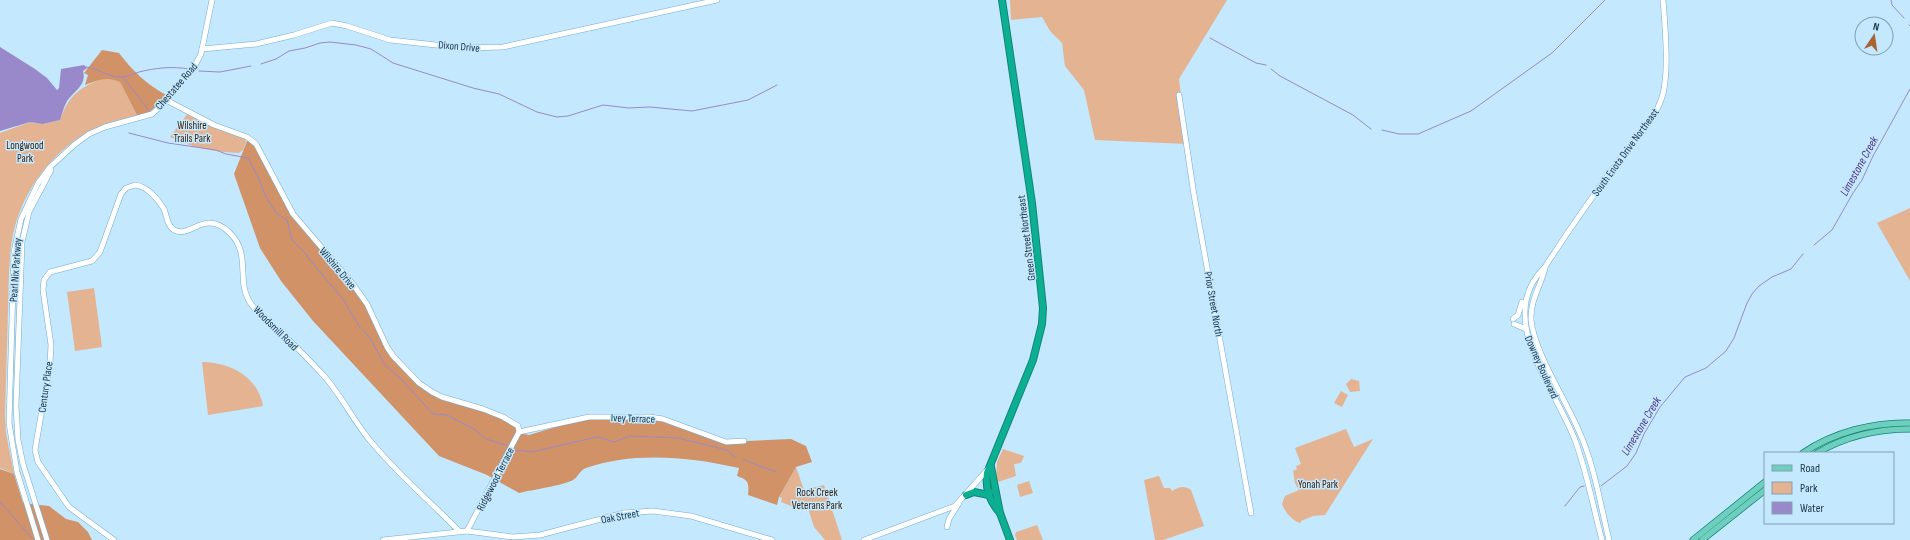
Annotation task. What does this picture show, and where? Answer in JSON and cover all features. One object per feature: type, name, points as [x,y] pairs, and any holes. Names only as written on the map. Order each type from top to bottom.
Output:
[{"type":"highway","name":"Green Street Northeast","points":[[989,495],[986,479],[987,473],[991,467],[1033,360],[1042,324],[1043,308],[1032,203],[1002,0]]},
{"type":"highway","points":[[991,467],[1000,513],[1010,540]]},
{"type":"highway","points":[[989,495],[994,488]]},
{"type":"highway","points":[[966,495],[974,492],[989,495]]},
{"type":"highway","points":[[989,495],[994,506],[1000,513]]},
{"type":"main road","points":[[1806,452],[1832,438],[1861,428],[1896,422],[1910,423]]},
{"type":"main road","points":[[1819,452],[1845,440],[1862,435],[1880,431],[1910,429]]},
{"type":"main road","points":[[1693,540],[1764,483]]},
{"type":"main road","points":[[1702,540],[1764,491]]},
{"type":"street","name":"Chestatee Road","points":[[57,160],[89,134],[110,125],[152,114],[166,100],[195,67],[202,50],[212,0]]},
{"type":"street","name":"Dixon Drive","points":[[202,50],[256,44],[294,35],[332,23],[347,26],[390,40],[464,48],[502,47],[717,0]]},
{"type":"street","name":"South Enota Drive Northeast","points":[[1545,267],[1570,226],[1651,119],[1662,100],[1666,67],[1663,0]]},
{"type":"street","name":"Prior Street North","points":[[1179,95],[1194,195],[1251,513]]},
{"type":"street","name":"Wilshire Drive","points":[[166,100],[214,125],[247,137],[256,144],[293,214],[352,283],[367,304],[387,347],[419,382],[442,397],[483,409],[503,417],[518,426],[519,432]]},
{"type":"street","name":"Pearl Nix Parkway","points":[[38,540],[17,472],[10,429],[8,405],[14,262],[18,231],[28,202],[38,183],[57,160]]},
{"type":"street","name":"Pearl Nix Parkway","points":[[47,540],[23,464],[18,440],[16,418],[17,357],[20,262],[24,231],[32,206],[57,160]]},
{"type":"street","name":"Woodsmill Road","points":[[105,238],[121,194],[126,188],[134,185],[147,190],[156,198],[164,211],[169,226],[176,231],[183,231],[208,222],[218,225],[226,230],[236,241],[241,251],[243,286],[252,306],[323,375],[340,396],[371,441],[459,531]]},
{"type":"street","name":"Century Place","points":[[105,238],[98,255],[92,261],[50,272],[44,280],[43,290],[51,345],[49,370],[35,450],[41,466],[69,508],[114,540]]},
{"type":"street","name":"Downey Boulevard","points":[[1545,267],[1539,272],[1530,289],[1525,307],[1526,329],[1538,363],[1575,439],[1584,466],[1602,540]]},
{"type":"street","name":"Downey Boulevard","points":[[1545,267],[1534,294],[1531,320],[1534,336],[1549,370],[1579,429],[1587,452],[1608,540]]},
{"type":"street","points":[[1526,329],[1513,322],[1518,315],[1522,299],[1530,289]]},
{"type":"street","points":[[1538,363],[1549,370]]},
{"type":"street","points":[[1544,373],[1554,379]]},
{"type":"street","name":"Ivey Terrace","points":[[519,432],[589,417],[650,417],[663,419],[726,442],[744,441]]},
{"type":"street","name":"Ridgewood Terrace","points":[[467,531],[519,432]]},
{"type":"street","points":[[947,527],[949,519],[959,503],[991,467]]},
{"type":"street","points":[[864,540],[959,503]]},
{"type":"street","name":"Oak Street","points":[[383,540],[459,531],[513,537],[535,535],[624,513],[662,511],[691,516],[772,540]]},
{"type":"green space","points":[[1010,0],[1227,0],[1179,79],[1187,144],[1095,140],[1084,90],[1065,66],[1062,43],[1050,31],[1042,17],[1011,20]]},
{"type":"green space","name":"Longwood Park","points":[[103,78],[113,78],[120,82],[138,117],[114,121],[90,131],[60,152],[36,180],[19,213],[14,230],[9,270],[5,414],[6,433],[14,474],[0,468],[0,133],[30,122],[43,124],[60,120],[67,104],[76,93],[87,85]]},
{"type":"green space","name":"Wilshire Trails Park","points":[[188,113],[245,139],[246,142],[243,150],[239,153],[221,152],[195,147],[170,137]]},
{"type":"green space","points":[[1910,208],[1910,281],[1877,223]]},
{"type":"green space","points":[[94,288],[102,347],[75,351],[67,292]]},
{"type":"green space","points":[[202,362],[223,365],[241,373],[249,379],[255,387],[263,406],[208,415]]},
{"type":"green space","points":[[1351,379],[1359,381],[1360,391],[1350,392],[1346,384]]},
{"type":"green space","points":[[1341,391],[1348,395],[1342,407],[1334,403]]},
{"type":"green space","name":"Yonah Park","points":[[1346,429],[1354,447],[1373,439],[1325,515],[1313,516],[1301,521],[1301,523],[1295,521],[1287,513],[1282,504],[1285,496],[1299,490],[1295,483],[1293,471],[1297,469],[1296,466],[1301,464],[1295,448]]},
{"type":"green space","points":[[1003,449],[1024,456],[1021,463],[1014,464],[1016,476],[998,482],[996,480],[997,462]]},
{"type":"green space","name":"Rock Creek Veterans Park","points":[[796,467],[804,490],[824,485],[842,540],[825,540],[814,527],[807,505],[796,508],[781,502],[782,498],[779,497]]},
{"type":"green space","points":[[1159,476],[1164,488],[1170,488],[1172,491],[1177,488],[1186,487],[1191,490],[1204,526],[1163,540],[1155,540],[1144,480]]},
{"type":"green space","points":[[1029,481],[1033,493],[1020,497],[1017,485]]},
{"type":"green space","points":[[1037,525],[1043,540],[1017,540],[1015,535],[1016,532]]},
{"type":"shaded area","points":[[102,50],[119,53],[140,77],[166,95],[154,108],[138,117],[120,82],[107,79],[98,80],[85,85],[88,75],[84,73]]},
{"type":"shaded area","points":[[249,136],[285,200],[314,240],[371,306],[386,345],[404,366],[433,393],[455,399],[515,423],[519,433],[529,435],[589,417],[650,417],[726,442],[791,439],[806,446],[812,462],[796,467],[779,497],[777,505],[748,495],[747,482],[737,476],[739,468],[702,461],[662,458],[623,459],[586,468],[582,470],[575,479],[569,482],[519,493],[487,475],[439,456],[313,321],[281,281],[260,248],[234,174]]},
{"type":"shaded area","points":[[0,469],[14,474],[23,503],[49,506],[66,519],[78,522],[88,532],[92,540],[0,540]]},
{"type":"water","points":[[0,47],[47,78],[57,90],[59,88],[61,69],[84,65],[87,68],[83,71],[84,76],[82,84],[67,101],[60,120],[43,124],[30,122],[0,131]]},
{"type":"waterway","points":[[1382,130],[1399,134],[1418,134],[1471,111],[1552,53],[1605,0]]},
{"type":"waterway","name":"Limestone Creek","points":[[1891,0],[1892,5],[1904,18]]},
{"type":"waterway","points":[[1210,38],[1256,63],[1266,65]]},
{"type":"waterway","points":[[261,64],[276,59],[289,51],[320,43],[330,42],[356,45],[371,49],[393,63],[473,88],[499,94],[537,112],[557,117],[568,116],[603,105],[629,108],[650,107],[692,111],[748,100],[777,85]]},
{"type":"waterway","points":[[199,71],[220,72],[251,66]]},
{"type":"waterway","points":[[86,67],[116,77],[128,76],[139,72],[158,69],[188,69]]},
{"type":"waterway","points":[[1271,69],[1280,76],[1353,115],[1371,129]]},
{"type":"waterway","points":[[123,77],[150,112]]},
{"type":"waterway","name":"Limestone Creek","points":[[1814,245],[1832,230],[1862,180],[1873,156],[1910,89]]},
{"type":"waterway","points":[[129,133],[168,143],[216,150],[226,154],[248,158],[259,179],[265,195],[276,213],[287,220],[292,240],[307,255],[343,299],[359,326],[370,338],[385,365],[401,379],[433,414],[447,415],[474,429],[486,439],[508,446]]},
{"type":"waterway","name":"Limestone Creek","points":[[1601,486],[1627,466],[1636,453],[1644,434],[1660,407],[1685,377],[1706,368],[1726,351],[1734,338],[1747,303],[1752,294],[1759,286],[1772,277],[1791,269],[1803,254]]},
{"type":"waterway","points":[[516,450],[532,452],[598,437],[614,442],[630,436],[678,438],[727,450],[735,457]]},
{"type":"waterway","points":[[743,459],[777,472]]},
{"type":"waterway","name":"Limestone Creek","points":[[1565,506],[1580,487],[1584,486]]},
{"type":"waterway","points":[[0,502],[32,538]]}]
